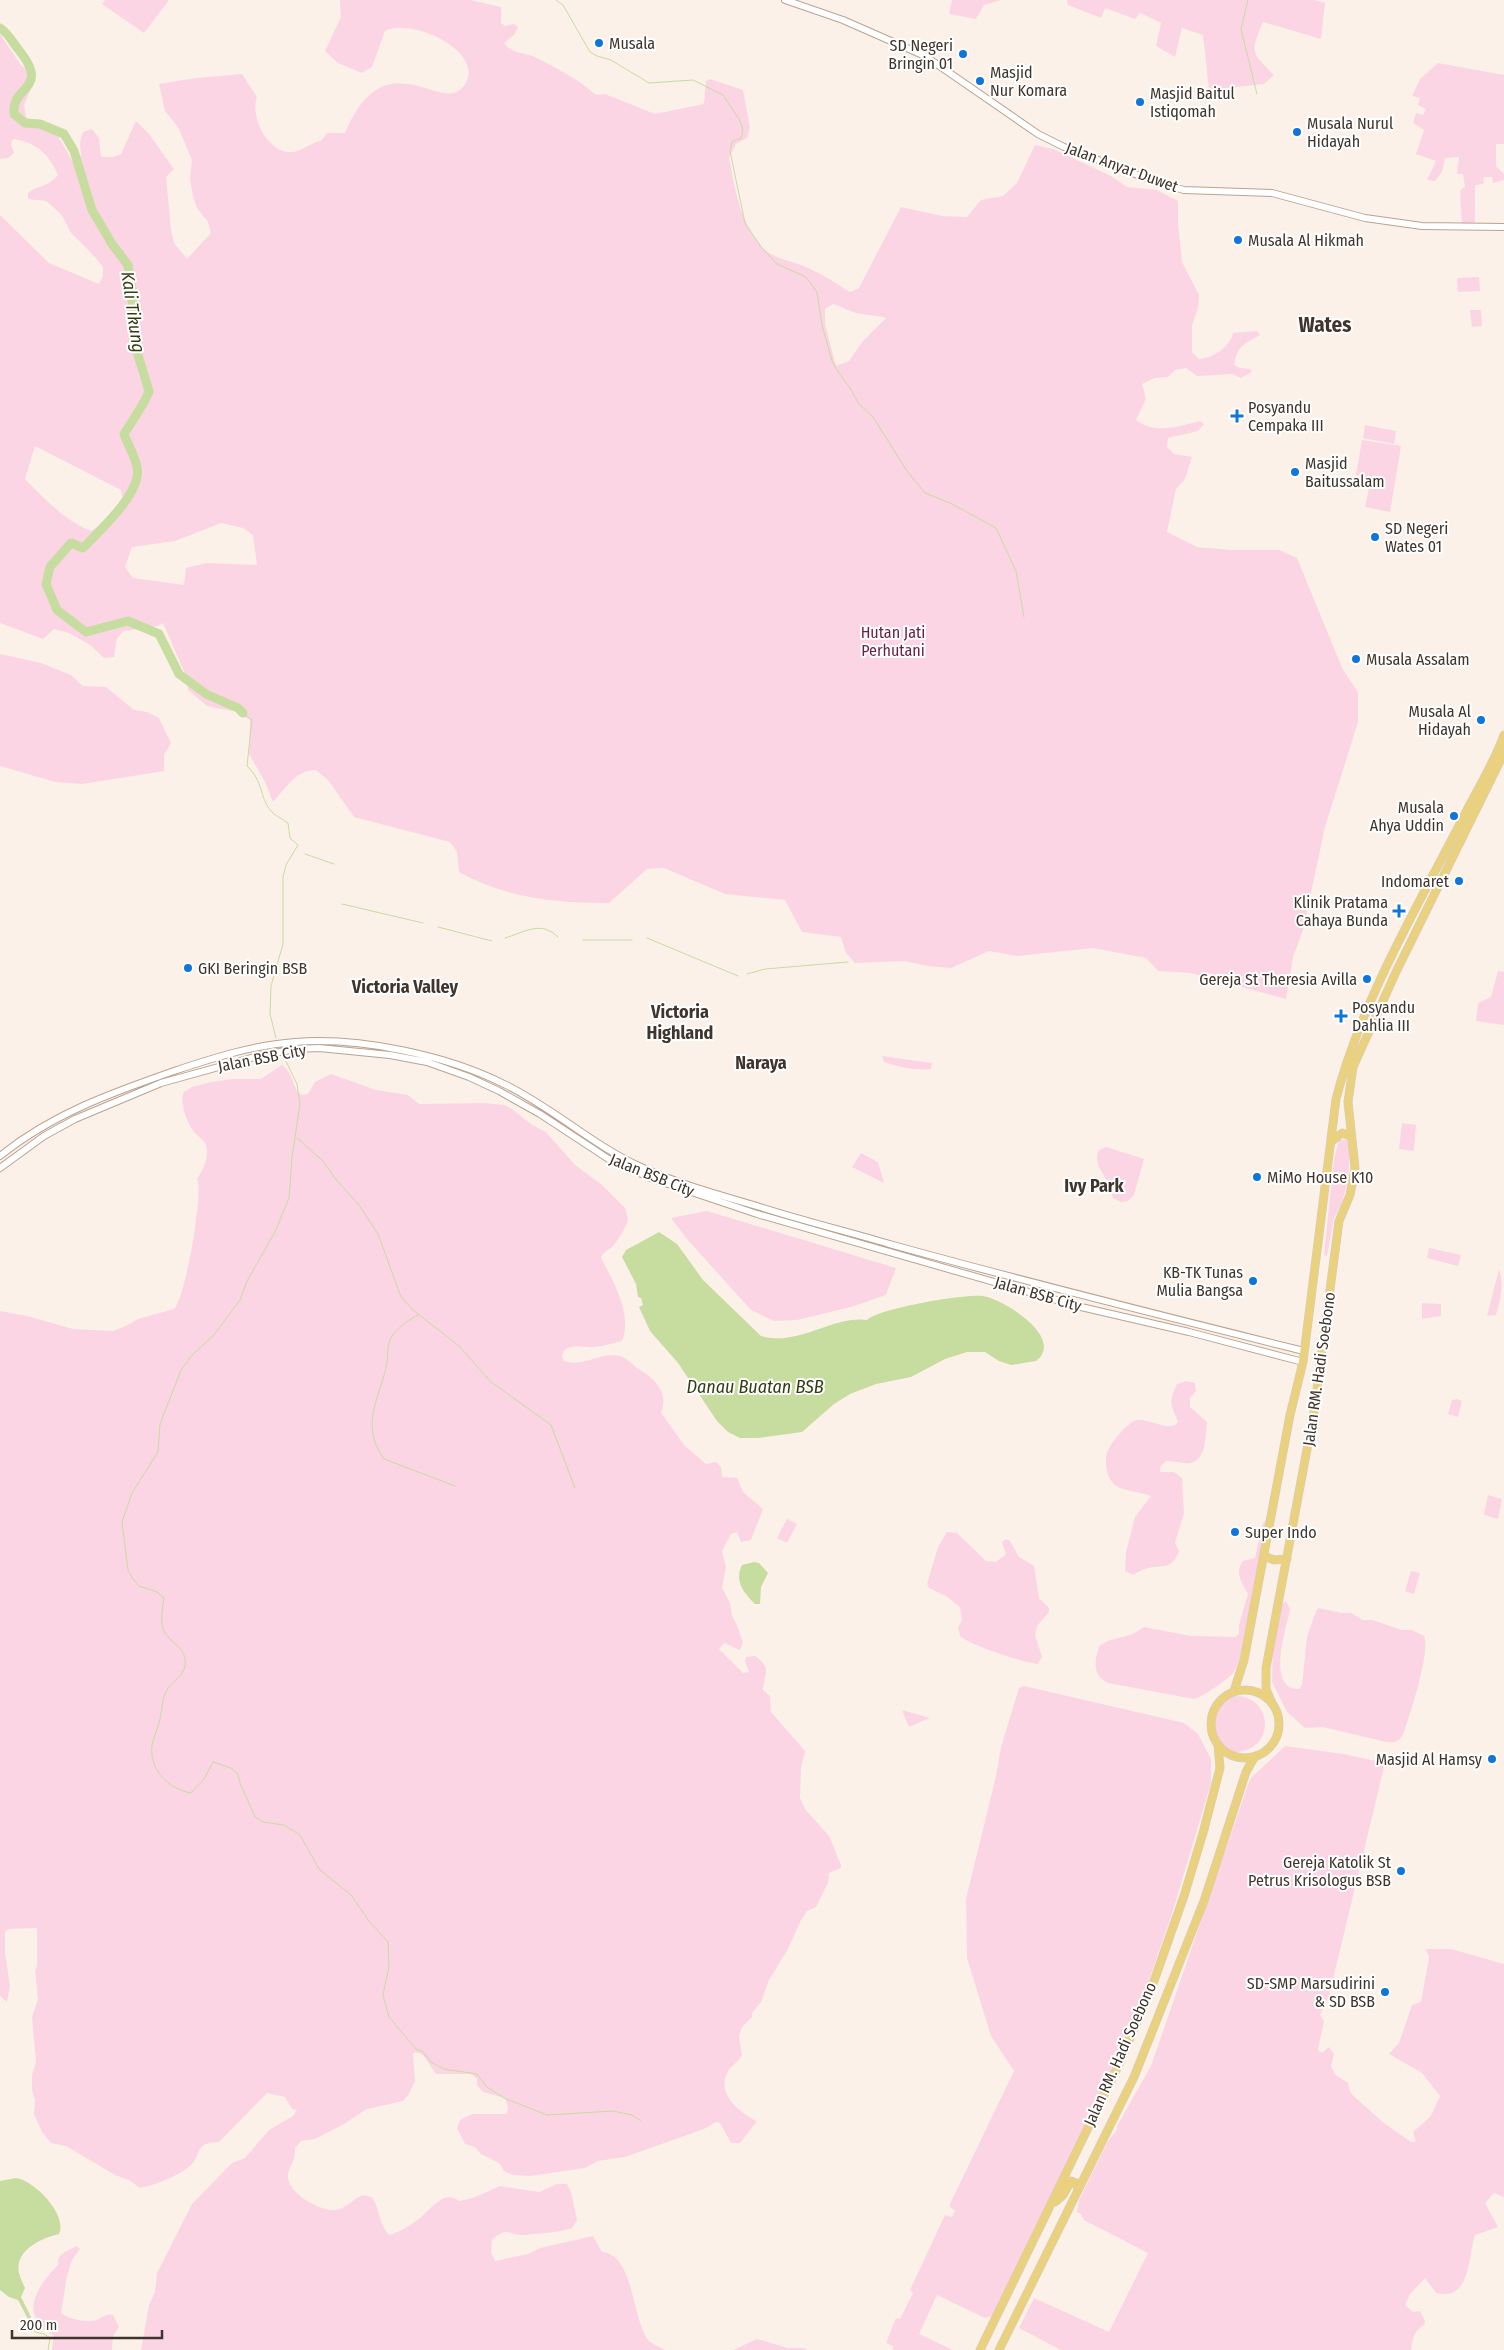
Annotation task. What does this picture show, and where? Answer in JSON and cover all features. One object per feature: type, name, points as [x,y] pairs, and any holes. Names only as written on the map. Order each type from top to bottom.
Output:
[{"type":"main road","points":[[1362,1034],[1386,970],[1494,761],[1504,735]]},
{"type":"main road","points":[[1362,1034],[1396,972],[1504,753]]},
{"type":"main road","points":[[1386,970],[1396,972]]},
{"type":"main road","name":"Jalan RM. Hadi Soebono","points":[[999,2350],[1134,2077],[1204,1900],[1246,1772],[1254,1756],[1264,1752],[1276,1739],[1279,1720],[1266,1689],[1266,1668],[1314,1412],[1339,1221],[1350,1195],[1355,1168],[1348,1108],[1349,1082],[1362,1034]]},
{"type":"main road","name":"Jalan RM. Hadi Soebono","points":[[980,2350],[1120,2062],[1154,1981],[1184,1896],[1203,1833],[1220,1768],[1218,1745],[1212,1731],[1212,1712],[1217,1703],[1234,1692],[1242,1665],[1303,1362],[1336,1098],[1344,1068],[1362,1034]]},
{"type":"main road","points":[[1331,1142],[1342,1133],[1350,1136]]},
{"type":"main road","points":[[1264,1556],[1274,1560],[1287,1559]]},
{"type":"main road","points":[[1234,1692],[1244,1690],[1255,1691],[1272,1703]]},
{"type":"main road","points":[[1218,1745],[1234,1756],[1254,1756]]},
{"type":"main road","points":[[1053,2203],[1059,2199],[1071,2181],[1076,2183],[1078,2190]]},
{"type":"street","name":"Jalan Anyar Duwet","points":[[785,0],[843,20],[925,56],[1030,128],[1064,147],[1156,182],[1184,190],[1272,193],[1366,218],[1422,226],[1504,227]]},
{"type":"street","name":"Jalan BSB City","points":[[0,1156],[69,1110],[151,1079],[221,1056],[252,1048],[299,1042],[391,1049],[437,1059],[505,1084],[619,1156],[674,1180],[760,1208],[997,1273],[1304,1351]]},
{"type":"street","name":"Jalan BSB City","points":[[0,1168],[44,1136],[75,1119],[161,1083],[258,1056],[296,1049],[319,1048],[390,1055],[427,1062],[469,1077],[540,1114],[610,1160],[653,1179],[757,1214],[1081,1307],[1189,1332],[1303,1362]]},
{"type":"green space","points":[[105,0],[169,0],[144,33],[102,4]]},
{"type":"green space","name":"Hutan Jati Perhutani","points":[[340,0],[470,0],[501,7],[501,23],[505,26],[514,24],[518,27],[514,35],[504,43],[507,47],[551,65],[575,79],[596,95],[605,94],[655,114],[704,104],[706,81],[710,79],[743,90],[750,128],[747,138],[736,144],[729,158],[743,216],[748,227],[762,247],[772,255],[815,271],[850,292],[859,288],[901,207],[942,216],[967,217],[981,200],[1003,196],[1017,183],[1035,145],[1053,149],[1111,176],[1127,187],[1157,190],[1178,201],[1178,224],[1182,262],[1199,295],[1198,308],[1192,325],[1192,352],[1199,359],[1204,358],[1215,354],[1225,347],[1233,333],[1257,331],[1260,335],[1242,346],[1237,353],[1234,365],[1250,369],[1252,372],[1241,378],[1232,374],[1197,376],[1186,368],[1175,370],[1168,377],[1155,378],[1142,384],[1146,399],[1136,420],[1143,425],[1168,428],[1200,421],[1204,424],[1198,431],[1168,438],[1167,447],[1174,454],[1192,457],[1185,479],[1176,489],[1167,532],[1197,547],[1231,550],[1279,550],[1297,558],[1343,670],[1358,692],[1358,722],[1325,827],[1303,930],[1293,957],[1286,999],[1190,973],[1158,971],[1146,958],[1093,948],[1017,956],[989,951],[951,968],[904,961],[855,963],[846,953],[841,937],[802,932],[785,900],[725,894],[664,868],[647,869],[609,903],[550,900],[495,888],[459,872],[457,852],[450,842],[354,817],[328,780],[316,770],[297,776],[273,802],[264,780],[249,754],[250,720],[237,712],[207,706],[188,690],[186,676],[163,623],[158,626],[124,631],[117,638],[114,657],[104,658],[90,645],[69,633],[54,629],[43,639],[0,623],[0,215],[49,263],[99,284],[103,275],[103,267],[73,235],[63,217],[48,202],[28,198],[28,193],[50,182],[58,175],[46,155],[35,146],[13,139],[11,144],[14,153],[8,158],[0,159],[0,34],[21,65],[36,77],[24,105],[26,117],[58,136],[73,162],[81,156],[80,142],[83,132],[92,129],[99,138],[101,157],[113,157],[121,154],[136,121],[149,134],[174,169],[166,177],[171,230],[174,243],[187,259],[211,233],[208,222],[197,208],[193,196],[190,179],[192,160],[178,127],[165,111],[159,84],[196,78],[242,74],[257,97],[256,113],[262,130],[273,145],[280,150],[288,152],[301,150],[321,141],[327,133],[345,133],[361,105],[377,89],[394,84],[410,84],[440,92],[452,93],[462,88],[468,75],[467,63],[458,52],[430,34],[413,29],[398,28],[385,31],[372,67],[362,73],[338,63],[325,51],[341,17]],"holes":[[[833,304],[856,313],[886,318],[863,341],[849,361],[836,366],[825,324],[825,309]],[[35,446],[121,490],[124,507],[115,516],[91,531],[64,515],[25,479]],[[221,523],[243,528],[253,535],[257,565],[207,563],[186,568],[184,585],[133,578],[125,567],[132,547],[175,541]]]},
{"type":"green space","points":[[952,0],[1001,0],[984,5],[976,19],[949,14]]},
{"type":"green space","points":[[1067,0],[1315,0],[1325,3],[1321,39],[1263,22],[1256,40],[1255,52],[1274,75],[1264,84],[1209,90],[1203,35],[1182,28],[1175,57],[1156,46],[1161,23],[1140,13],[1135,19],[1105,8],[1101,18],[1068,5]]},
{"type":"green space","points":[[1438,63],[1504,75],[1504,144],[1496,144],[1496,166],[1504,174],[1504,180],[1493,183],[1492,177],[1484,177],[1483,184],[1475,185],[1475,227],[1462,226],[1460,190],[1465,187],[1463,174],[1457,174],[1459,157],[1445,158],[1442,172],[1435,181],[1427,180],[1436,161],[1416,154],[1424,130],[1413,123],[1416,113],[1423,115],[1426,109],[1418,105],[1420,98],[1412,96],[1420,79]]},
{"type":"green space","points":[[1479,277],[1480,291],[1458,292],[1457,278]]},
{"type":"green space","points":[[1470,310],[1481,310],[1482,326],[1472,327]]},
{"type":"green space","points":[[1365,425],[1396,431],[1394,444],[1363,438]]},
{"type":"green space","points":[[1362,440],[1401,446],[1390,512],[1365,507],[1371,479],[1356,475]]},
{"type":"green space","points":[[0,654],[41,663],[71,675],[83,686],[106,687],[134,710],[147,712],[159,718],[171,743],[164,755],[164,771],[82,784],[55,782],[0,766]]},
{"type":"green space","points":[[1498,971],[1504,972],[1504,1025],[1476,1021],[1478,1003],[1491,997]]},
{"type":"green space","points":[[882,1056],[932,1063],[931,1069],[913,1069],[884,1062]]},
{"type":"green space","points":[[282,1065],[289,1073],[296,1089],[302,1095],[308,1094],[315,1082],[331,1074],[376,1090],[408,1095],[419,1104],[485,1103],[504,1105],[532,1125],[546,1132],[575,1165],[601,1184],[625,1208],[628,1219],[617,1241],[601,1258],[616,1287],[623,1309],[625,1331],[622,1341],[595,1347],[575,1346],[568,1348],[564,1350],[562,1357],[564,1361],[577,1363],[613,1355],[621,1356],[628,1360],[651,1378],[660,1388],[663,1399],[661,1413],[685,1446],[706,1464],[716,1462],[721,1467],[722,1477],[737,1478],[743,1492],[763,1509],[751,1540],[741,1542],[737,1532],[731,1534],[722,1551],[726,1567],[722,1588],[730,1603],[732,1616],[743,1642],[740,1650],[724,1643],[719,1649],[743,1673],[749,1672],[745,1661],[746,1657],[755,1656],[764,1664],[766,1672],[763,1690],[770,1696],[771,1712],[805,1751],[801,1768],[800,1798],[805,1809],[829,1836],[841,1868],[829,1873],[828,1883],[816,1907],[807,1911],[801,1920],[788,1949],[769,1980],[761,2002],[752,2013],[752,2017],[742,2027],[739,2037],[742,2055],[727,2073],[725,2089],[737,2108],[757,2121],[740,2143],[731,2143],[720,2123],[716,2122],[704,2129],[625,2157],[598,2161],[585,2168],[531,2176],[513,2175],[504,2171],[499,2163],[481,2154],[475,2147],[465,2144],[457,2128],[460,2120],[472,2114],[507,2114],[508,2107],[505,2098],[483,2092],[477,2085],[477,2079],[471,2074],[436,2074],[423,2055],[415,2052],[413,2054],[415,2081],[409,2094],[403,2101],[367,2109],[315,2139],[301,2141],[295,2148],[295,2156],[288,2174],[292,2188],[298,2194],[305,2200],[322,2208],[336,2210],[363,2195],[372,2197],[383,2227],[389,2235],[413,2223],[438,2202],[448,2197],[459,2201],[473,2198],[500,2186],[539,2192],[557,2184],[567,2184],[571,2192],[577,2220],[572,2228],[525,2235],[508,2232],[502,2233],[492,2240],[491,2252],[495,2261],[593,2236],[602,2252],[613,2255],[626,2275],[643,2330],[648,2340],[665,2350],[141,2350],[149,2305],[155,2292],[157,2273],[192,2204],[232,2163],[245,2158],[269,2130],[293,2116],[297,2110],[292,2109],[285,2097],[267,2093],[219,2142],[205,2144],[200,2149],[195,2161],[186,2169],[167,2180],[140,2188],[129,2180],[115,2175],[66,2146],[51,2143],[42,2132],[34,2114],[35,2100],[32,2090],[32,2075],[36,2062],[32,2017],[38,1999],[35,1970],[37,1966],[37,1928],[9,1929],[5,1932],[5,1953],[10,1986],[7,2002],[0,1996],[0,1311],[27,1316],[73,1329],[113,1331],[138,1319],[174,1309],[188,1267],[196,1223],[198,1203],[197,1179],[207,1157],[205,1143],[194,1132],[186,1118],[182,1102],[184,1092],[192,1087],[211,1082],[233,1079],[261,1079]]},
{"type":"green space","points":[[1402,1123],[1416,1125],[1414,1151],[1399,1149]]},
{"type":"green space","points":[[1339,1140],[1347,1140],[1350,1144],[1348,1181],[1341,1205],[1334,1218],[1327,1256],[1324,1255],[1334,1159]]},
{"type":"green space","points":[[1106,1147],[1144,1159],[1134,1195],[1128,1201],[1121,1202],[1113,1198],[1109,1185],[1099,1167],[1097,1155],[1099,1150]]},
{"type":"green space","points":[[861,1153],[878,1162],[884,1183],[852,1167]]},
{"type":"green space","points":[[707,1211],[896,1268],[886,1295],[851,1307],[797,1320],[774,1321],[751,1310],[686,1238],[671,1218]]},
{"type":"green space","points":[[1429,1248],[1461,1255],[1458,1266],[1427,1258]]},
{"type":"green space","points":[[1499,1269],[1502,1286],[1496,1315],[1487,1316]]},
{"type":"green space","points":[[1422,1303],[1441,1304],[1441,1316],[1422,1319]]},
{"type":"green space","points":[[1186,1381],[1195,1383],[1196,1391],[1190,1398],[1190,1407],[1207,1422],[1204,1447],[1196,1461],[1184,1463],[1166,1461],[1160,1467],[1160,1472],[1174,1472],[1182,1478],[1184,1513],[1175,1543],[1179,1551],[1170,1564],[1147,1568],[1133,1575],[1125,1571],[1126,1552],[1135,1517],[1151,1496],[1122,1489],[1115,1485],[1110,1479],[1107,1470],[1107,1453],[1111,1444],[1134,1421],[1143,1420],[1166,1426],[1175,1425],[1178,1422],[1172,1408],[1172,1396],[1177,1384]]},
{"type":"green space","points":[[1452,1400],[1462,1401],[1458,1417],[1448,1414]]},
{"type":"green space","points":[[1488,1495],[1502,1499],[1498,1519],[1484,1515]]},
{"type":"green space","points":[[1267,1518],[1244,1645],[1237,1666],[1231,1675],[1208,1692],[1194,1699],[1108,1683],[1099,1676],[1096,1667],[1096,1656],[1100,1645],[1133,1634],[1144,1627],[1191,1636],[1236,1637],[1239,1634],[1239,1625],[1248,1594],[1240,1578],[1240,1565],[1243,1561],[1255,1558],[1262,1525]]},
{"type":"green space","points":[[787,1519],[797,1524],[787,1543],[777,1538]]},
{"type":"green space","points":[[947,1532],[957,1533],[986,1561],[996,1562],[1006,1554],[1002,1542],[1006,1539],[1010,1541],[1019,1557],[1034,1566],[1039,1598],[1049,1608],[1049,1612],[1037,1626],[1035,1635],[1042,1657],[1038,1664],[998,1653],[965,1640],[960,1636],[958,1628],[962,1620],[960,1607],[946,1596],[929,1588],[927,1584],[938,1547]]},
{"type":"green space","points":[[1411,1571],[1420,1573],[1414,1594],[1405,1591]]},
{"type":"green space","points":[[1286,1601],[1290,1609],[1280,1668],[1283,1679],[1289,1686],[1299,1689],[1302,1685],[1307,1637],[1316,1611],[1319,1608],[1341,1613],[1351,1613],[1363,1620],[1372,1620],[1402,1630],[1412,1630],[1424,1636],[1425,1655],[1419,1683],[1404,1732],[1399,1740],[1386,1742],[1323,1727],[1305,1728],[1287,1712],[1272,1682],[1273,1650],[1282,1604]]},
{"type":"green space","points":[[1024,1686],[1184,1723],[1198,1734],[1211,1759],[1211,1783],[1171,1917],[1148,1983],[1111,2076],[992,2316],[985,2318],[937,2295],[919,2334],[953,2350],[893,2350],[893,2346],[886,2343],[896,2318],[900,2319],[913,2293],[910,2290],[945,2215],[952,2217],[955,2211],[949,2206],[1014,2071],[991,2036],[967,1958],[966,1899],[996,1776],[1001,1747],[1019,1688]]},
{"type":"green space","points":[[1231,1696],[1243,1696],[1253,1700],[1261,1708],[1265,1724],[1261,1740],[1253,1748],[1243,1752],[1231,1752],[1221,1748],[1213,1740],[1209,1730],[1209,1718],[1213,1708],[1221,1700]]},
{"type":"green space","points":[[902,1710],[930,1718],[909,1727]]},
{"type":"green space","points":[[1285,1746],[1343,1754],[1385,1763],[1329,1996],[1320,2015],[1324,2021],[1318,2050],[1322,2053],[1329,2047],[1334,2054],[1331,2067],[1336,2075],[1348,2083],[1350,2092],[1384,2123],[1411,2142],[1416,2142],[1413,2132],[1431,2116],[1440,2096],[1422,2073],[1389,2054],[1399,2043],[1412,2005],[1421,2002],[1429,1957],[1426,1949],[1451,1949],[1504,1964],[1504,2197],[1494,2193],[1485,2203],[1498,2227],[1475,2235],[1466,2275],[1456,2291],[1447,2294],[1436,2293],[1425,2278],[1410,2294],[1405,2305],[1413,2312],[1420,2311],[1425,2321],[1424,2325],[1414,2336],[1411,2350],[1061,2350],[1019,2328],[1034,2298],[1109,2332],[1148,2253],[1084,2220],[1081,2214],[1077,2212],[1079,2200],[1108,2141],[1117,2130],[1117,2126],[1151,2066],[1250,1779]]},
{"type":"green space","points":[[76,2246],[80,2249],[72,2260],[67,2276],[61,2313],[73,2319],[83,2321],[97,2320],[106,2315],[113,2315],[119,2327],[113,2336],[112,2350],[52,2350],[54,2336],[40,2326],[35,2316],[34,2301],[41,2286],[59,2264],[58,2260],[61,2255]]},
{"type":"green space","points":[[757,2339],[788,2348],[804,2348],[807,2350],[733,2350]]},
{"type":"water","name":"Danau Buatan BSB","points":[[659,1232],[677,1244],[703,1280],[761,1336],[788,1337],[841,1322],[867,1320],[887,1311],[922,1303],[959,1297],[983,1296],[1004,1304],[1028,1321],[1038,1331],[1043,1342],[1043,1352],[1036,1361],[1011,1365],[999,1361],[985,1352],[967,1352],[945,1359],[911,1377],[876,1384],[850,1394],[834,1404],[802,1432],[759,1438],[740,1438],[728,1432],[717,1421],[678,1363],[650,1331],[639,1307],[643,1305],[641,1298],[638,1297],[636,1284],[622,1257],[626,1250]]},
{"type":"water","points":[[754,1562],[759,1563],[768,1573],[761,1587],[760,1604],[755,1604],[744,1591],[739,1576],[742,1565]]},
{"type":"water","points":[[16,2178],[32,2185],[48,2200],[59,2218],[60,2226],[59,2234],[31,2246],[21,2258],[19,2273],[25,2288],[21,2297],[31,2317],[29,2321],[18,2300],[9,2297],[0,2290],[0,2181]]},
{"type":"waterway","points":[[556,0],[563,5],[590,52],[597,56],[611,60],[649,83],[693,80],[723,95],[739,119],[743,130],[741,138],[732,142],[730,151],[745,223],[762,248],[777,264],[806,277],[817,292],[822,325],[832,361],[859,404],[873,417],[907,471],[925,493],[952,504],[996,528],[1016,571],[1024,617]]},
{"type":"waterway","points":[[1248,0],[1241,29],[1257,94]]},
{"type":"waterway","name":"Kali Tikung","points":[[0,28],[8,35],[18,49],[31,73],[31,80],[28,86],[18,97],[15,104],[14,114],[25,123],[40,124],[64,134],[74,151],[92,210],[112,244],[128,265],[132,289],[133,339],[149,391],[124,434],[137,467],[137,477],[133,488],[118,511],[83,548],[71,543],[50,567],[46,584],[57,610],[86,632],[128,621],[159,634],[179,674],[206,694],[238,708],[243,713]]},
{"type":"waterway","points":[[243,713],[252,720],[247,766],[256,778],[267,806],[273,813],[288,823],[290,838],[298,845],[286,865],[283,877],[283,944],[271,986],[270,1014],[276,1038]]},
{"type":"waterway","points":[[305,854],[334,864]]},
{"type":"waterway","points":[[342,904],[423,923]]},
{"type":"waterway","points":[[438,927],[492,941]]},
{"type":"waterway","points":[[505,938],[539,928],[552,932],[558,937]]},
{"type":"waterway","points":[[647,938],[738,976]]},
{"type":"waterway","points":[[583,940],[632,940]]},
{"type":"waterway","points":[[747,974],[765,969],[848,962]]},
{"type":"waterway","points":[[285,1059],[297,1084],[300,1104],[292,1157],[289,1198],[275,1232],[247,1281],[240,1300],[214,1335],[193,1354],[181,1370],[160,1424],[158,1452],[132,1493],[122,1522],[128,1570],[139,1586],[157,1592],[164,1598],[163,1628],[169,1638],[181,1649],[185,1659],[184,1670],[165,1693],[152,1745],[154,1762],[157,1770],[168,1783],[191,1793],[204,1779],[213,1762],[231,1768],[238,1774],[255,1817],[263,1822],[284,1825],[300,1835],[319,1869],[351,1895],[369,1921],[388,1942],[389,1966],[383,1995],[389,2017],[416,2049],[423,2052],[431,2062],[444,2069],[477,2074],[487,2087],[504,2098],[547,2115],[613,2111],[632,2115],[641,2121]]},
{"type":"waterway","points":[[297,1138],[323,1161],[334,1177],[359,1205],[378,1234],[401,1297],[413,1310],[459,1346],[491,1382],[551,1425],[575,1488]]},
{"type":"waterway","points":[[419,1315],[401,1326],[390,1339],[384,1376],[373,1411],[373,1434],[384,1459],[455,1486]]},
{"type":"waterway","points":[[30,2320],[35,2332],[50,2338],[48,2350]]},
{"type":"place","name":"Musala","points":[[599,43]]},
{"type":"place","name":"SD Negeri Bringin 01","points":[[963,54]]},
{"type":"place","name":"Masjid Nur Komara","points":[[980,81]]},
{"type":"place","name":"Masjid Baitul Istiqomah","points":[[1140,102]]},
{"type":"place","name":"Musala Nurul Hidayah","points":[[1297,132]]},
{"type":"place","name":"Musala Al Hikmah","points":[[1238,240]]},
{"type":"place","name":"Posyandu Cempaka III","points":[[1237,416]]},
{"type":"place","name":"Masjid Baitussalam","points":[[1295,472]]},
{"type":"place","name":"SD Negeri Wates 01","points":[[1375,537]]},
{"type":"place","name":"Musala Assalam","points":[[1356,659]]},
{"type":"place","name":"Musala Al Hidayah","points":[[1481,720]]},
{"type":"place","name":"Musala Ahya Uddin","points":[[1454,816]]},
{"type":"place","name":"Indomaret","points":[[1459,881]]},
{"type":"place","name":"Klinik Pratama Cahaya Bunda","points":[[1399,911]]},
{"type":"place","name":"GKI Beringin BSB","points":[[188,968]]},
{"type":"place","name":"Gereja St Theresia Avilla","points":[[1367,979]]},
{"type":"place","name":"Posyandu Dahlia III","points":[[1341,1016]]},
{"type":"place","name":"MiMo House K10","points":[[1257,1177]]},
{"type":"place","name":"KB-TK Tunas Mulia Bangsa","points":[[1253,1281]]},
{"type":"place","name":"Super Indo","points":[[1235,1532]]},
{"type":"place","name":"Masjid Al Hamsy","points":[[1492,1759]]},
{"type":"place","name":"Gereja Katolik St Petrus Krisologus BSB","points":[[1401,1871]]},
{"type":"place","name":"SD-SMP Marsudirini & SD BSB","points":[[1385,1992]]},
{"type":"district","name":"Wates","points":[[1325,325]]},
{"type":"district","name":"Victoria Valley","points":[[405,987]]},
{"type":"district","name":"Victoria Highland","points":[[680,1022]]},
{"type":"district","name":"Naraya","points":[[761,1063]]},
{"type":"district","name":"Ivy Park","points":[[1094,1186]]}]
